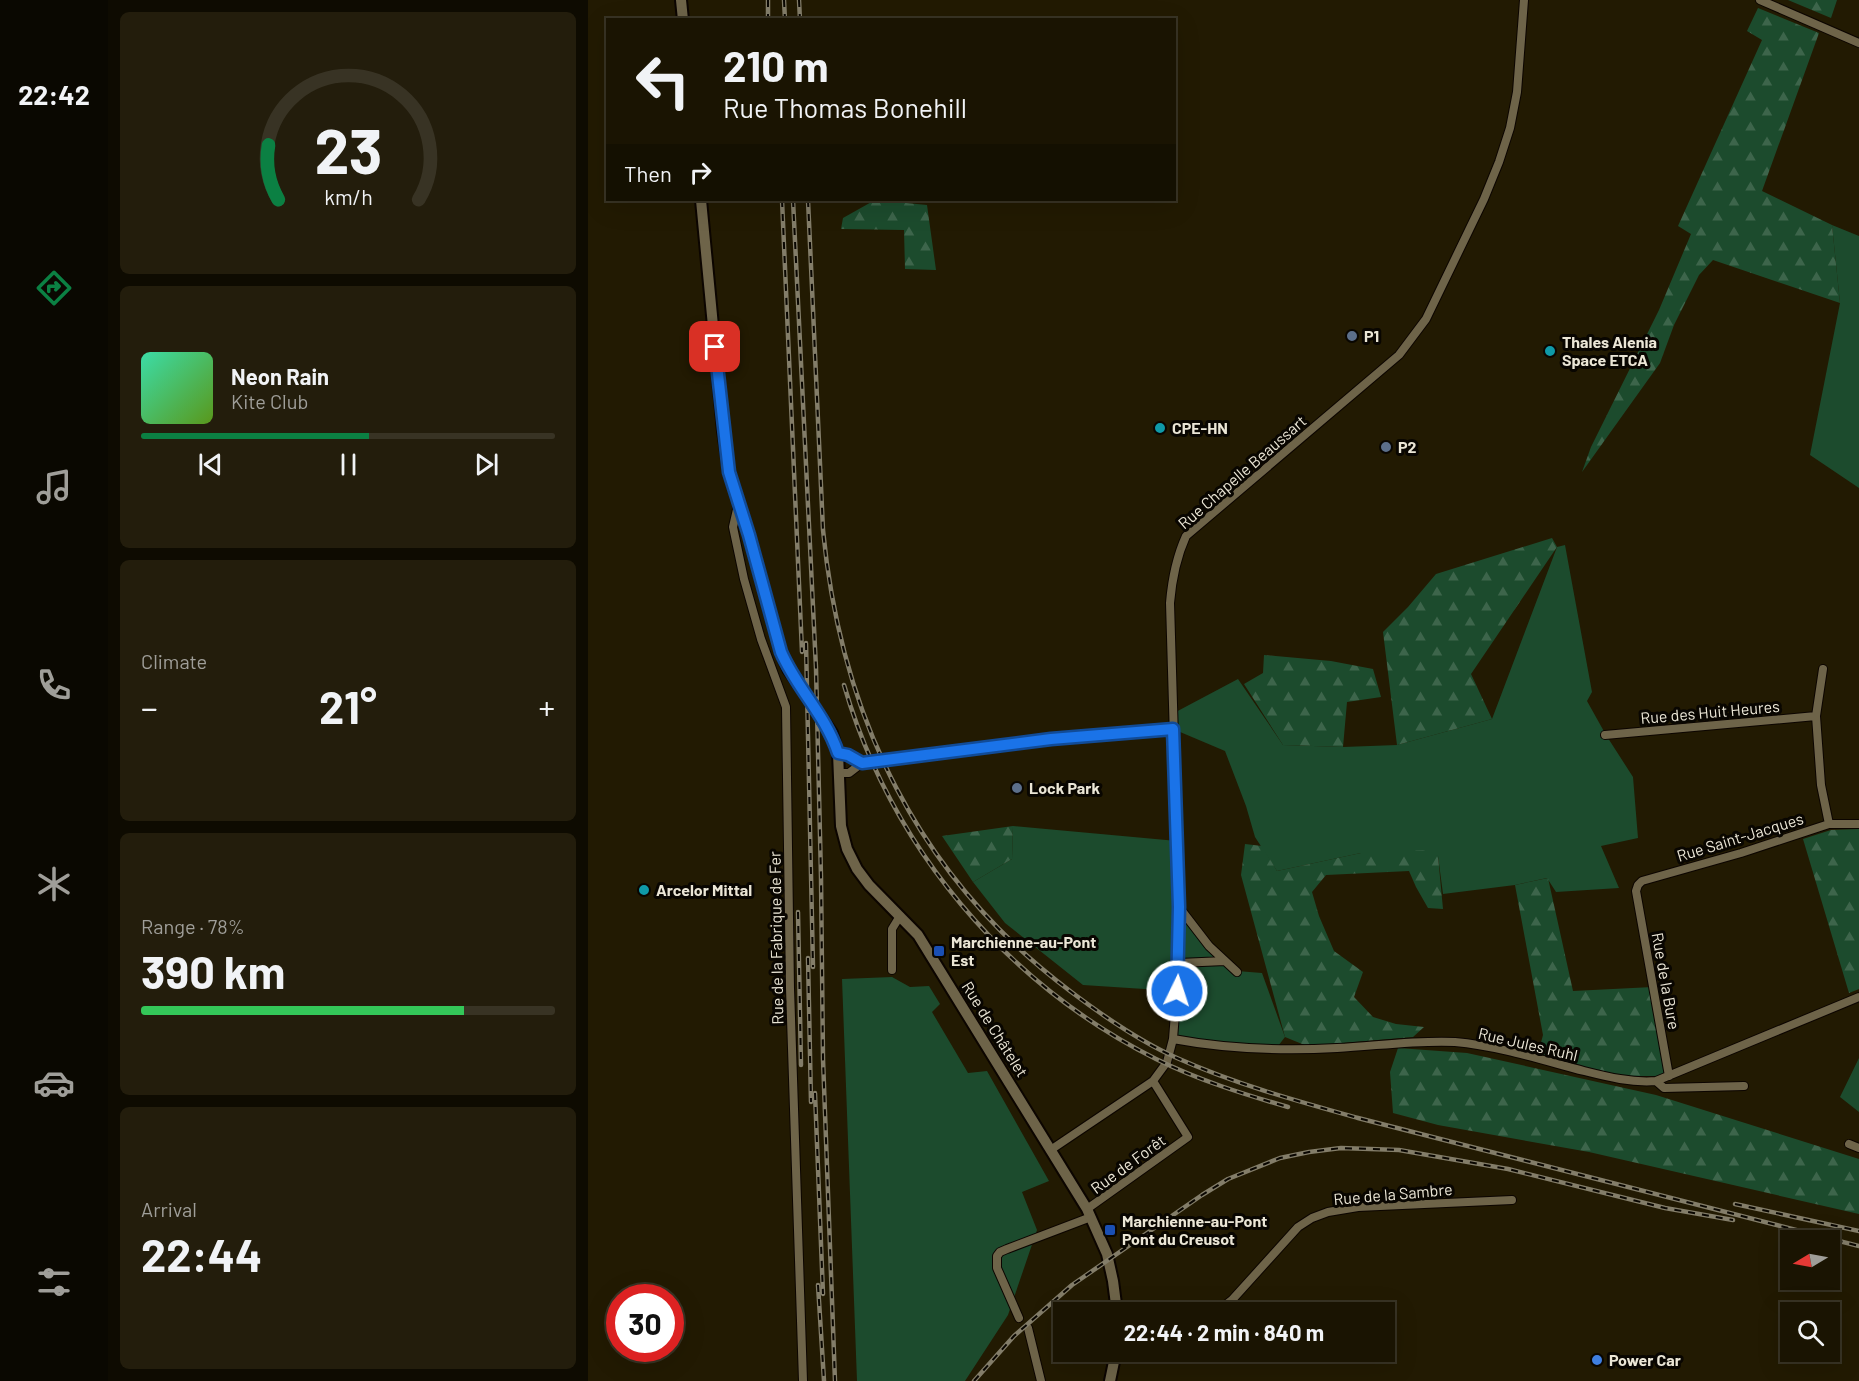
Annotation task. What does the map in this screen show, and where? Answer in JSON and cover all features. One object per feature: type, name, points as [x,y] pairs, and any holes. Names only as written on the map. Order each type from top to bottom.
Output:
[{"type":"main road","points":[[681,0],[683,18]]},
{"type":"main road","name":"Rue de Châtelet","points":[[701,201],[727,462],[781,652],[788,669],[832,733],[838,753],[841,826],[847,849],[857,869],[869,885],[918,934],[1052,1149],[1089,1213],[1107,1254],[1116,1302]]},
{"type":"main road","points":[[1110,1381],[1114,1362]]},
{"type":"street","name":"Rue Chapelle Beaussart","points":[[1052,1149],[1153,1081],[1167,1062],[1173,1039],[1179,963],[1179,907],[1171,594],[1177,555],[1186,536],[1399,355],[1426,319],[1484,199],[1510,128],[1521,58],[1524,0]]},
{"type":"street","points":[[1760,0],[1859,43]]},
{"type":"street","name":"Rue de la Fabrique de Fer","points":[[739,503],[732,527],[761,639],[786,707],[790,988],[803,1381]]},
{"type":"street","points":[[1823,669],[1816,716],[1821,785],[1829,824]]},
{"type":"street","name":"Rue des Huit Heures","points":[[1605,735],[1816,716]]},
{"type":"street","points":[[839,773],[849,773],[862,763],[1051,739],[1173,729]]},
{"type":"street","points":[[838,753],[848,755],[862,763]]},
{"type":"street","name":"Rue Saint-Jacques","points":[[1636,891],[1642,881],[1741,854],[1829,824],[1859,824]]},
{"type":"street","name":"Rue de la Bure","points":[[1636,891],[1669,1076]]},
{"type":"street","points":[[1179,907],[1209,946],[1238,972]]},
{"type":"street","points":[[892,970],[892,929],[900,916]]},
{"type":"street","points":[[1179,963],[1225,961]]},
{"type":"street","name":"Rue Jules Ruhl","points":[[1173,1039],[1272,1050],[1456,1042],[1492,1048],[1611,1078],[1656,1082],[1859,997]]},
{"type":"street","name":"Rue de Forêt","points":[[1089,1213],[1188,1137],[1153,1081]]},
{"type":"street","points":[[1656,1082],[1664,1088],[1744,1086]]},
{"type":"street","points":[[1849,1144],[1859,1148]]},
{"type":"street","name":"Rue de la Sambre","points":[[1229,1302],[1298,1227],[1328,1212],[1369,1206],[1512,1200]]},
{"type":"street","points":[[1019,1318],[997,1268],[997,1256],[1000,1252],[1089,1213]]},
{"type":"street","points":[[1028,1328],[1041,1381]]},
{"type":"green space","points":[[1788,0],[1837,0],[1831,18]]},
{"type":"green space","points":[[1758,8],[1819,33],[1762,191],[1832,225],[1840,303],[1713,260],[1699,275],[1674,325],[1660,363],[1582,472],[1591,447],[1659,310],[1691,234],[1678,226],[1762,40],[1747,31]]},
{"type":"green space","points":[[873,201],[927,205],[936,270],[905,269],[904,230],[841,229],[843,218]]},
{"type":"green space","points":[[1832,225],[1859,236],[1859,488],[1810,455],[1840,303]]},
{"type":"green space","points":[[1552,538],[1557,547],[1471,674],[1492,719],[1397,745],[1383,632],[1436,574]]},
{"type":"green space","points":[[1565,545],[1592,692],[1587,701],[1633,777],[1638,838],[1601,846],[1619,888],[1556,892],[1547,878],[1515,885],[1443,894],[1438,856],[1361,853],[1277,871],[1255,837],[1225,751],[1173,729],[1172,714],[1238,679],[1283,745],[1343,747],[1397,745],[1492,719],[1557,547]]},
{"type":"green space","points":[[1264,655],[1331,661],[1373,669],[1381,697],[1347,702],[1343,747],[1283,745],[1244,684],[1263,673]]},
{"type":"green space","points":[[1013,826],[1177,841],[1179,914],[1237,971],[1262,973],[1285,1037],[1275,1050],[1173,1039],[1175,991],[1083,985],[1005,923],[973,882],[1012,859]]},
{"type":"green space","points":[[1013,826],[1012,859],[973,882],[942,836]]},
{"type":"green space","points":[[1859,829],[1859,989],[1849,993],[1803,839],[1831,830]]},
{"type":"green space","points":[[1245,844],[1262,846],[1277,871],[1361,853],[1423,850],[1438,856],[1443,909],[1428,908],[1409,871],[1326,875],[1312,892],[1319,916],[1334,951],[1363,972],[1354,997],[1373,1017],[1396,1024],[1424,1027],[1413,1037],[1307,1046],[1285,1037],[1241,875]]},
{"type":"green space","points":[[1548,878],[1573,991],[1653,987],[1669,1076],[1607,1076],[1538,1054],[1543,1035],[1515,885]]},
{"type":"green space","points":[[892,977],[910,987],[929,986],[940,1004],[932,1012],[968,1073],[987,1071],[1049,1181],[1022,1192],[1037,1230],[1008,1315],[965,1381],[857,1381],[842,979]]},
{"type":"green space","points":[[1398,1048],[1467,1053],[1656,1095],[1859,1159],[1859,1214],[1589,1152],[1438,1125],[1393,1113],[1390,1072]]},
{"type":"green space","points":[[1859,1058],[1859,1112],[1840,1097]]},
{"type":"railway","points":[[768,0],[768,18]]},
{"type":"railway","points":[[784,0],[785,18]]},
{"type":"railway","points":[[799,0],[800,18]]},
{"type":"railway","points":[[782,201],[802,652]]},
{"type":"railway","points":[[793,201],[816,668],[823,1059],[835,1381]]},
{"type":"railway","points":[[808,201],[823,530],[833,599],[848,665],[869,728],[896,788],[930,844],[970,897],[1016,946],[1095,1010],[1149,1044],[1221,1076],[1358,1118],[1859,1246]]},
{"type":"railway","points":[[806,643],[813,967]]},
{"type":"railway","points":[[844,685],[865,744],[891,801],[924,854],[961,904],[1003,950],[1050,991],[1101,1028],[1156,1059],[1188,1074],[1288,1107]]},
{"type":"railway","points":[[798,912],[801,1065]]},
{"type":"railway","points":[[808,958],[811,1102]]},
{"type":"railway","points":[[815,1093],[823,1294]]},
{"type":"railway","points":[[974,1381],[1014,1336],[1072,1285],[1228,1179],[1280,1158],[1341,1148],[1399,1150],[1508,1169],[1665,1208],[1733,1220]]},
{"type":"railway","points":[[1735,1204],[1859,1231]]},
{"type":"railway","points":[[818,1285],[824,1381]]},
{"type":"place","name":"P1","points":[[1352,336]]},
{"type":"place","name":"Thales Alenia Space ETCA","points":[[1550,351]]},
{"type":"place","name":"CPE-HN","points":[[1160,428]]},
{"type":"place","name":"P2","points":[[1386,447]]},
{"type":"place","name":"Lock Park","points":[[1017,788]]},
{"type":"place","name":"Arcelor Mittal","points":[[644,890]]},
{"type":"place","name":"Marchienne-au-Pont Est","points":[[939,951]]},
{"type":"place","name":"Marchienne-au-Pont Pont du Creusot","points":[[1110,1230]]},
{"type":"place","name":"Power Car","points":[[1597,1360]]},
{"type":"route","points":[[715,347],[729,472],[781,652],[788,669],[832,733],[838,753],[848,755],[862,763],[1051,739],[1173,729],[1179,907],[1177,991]]}]
